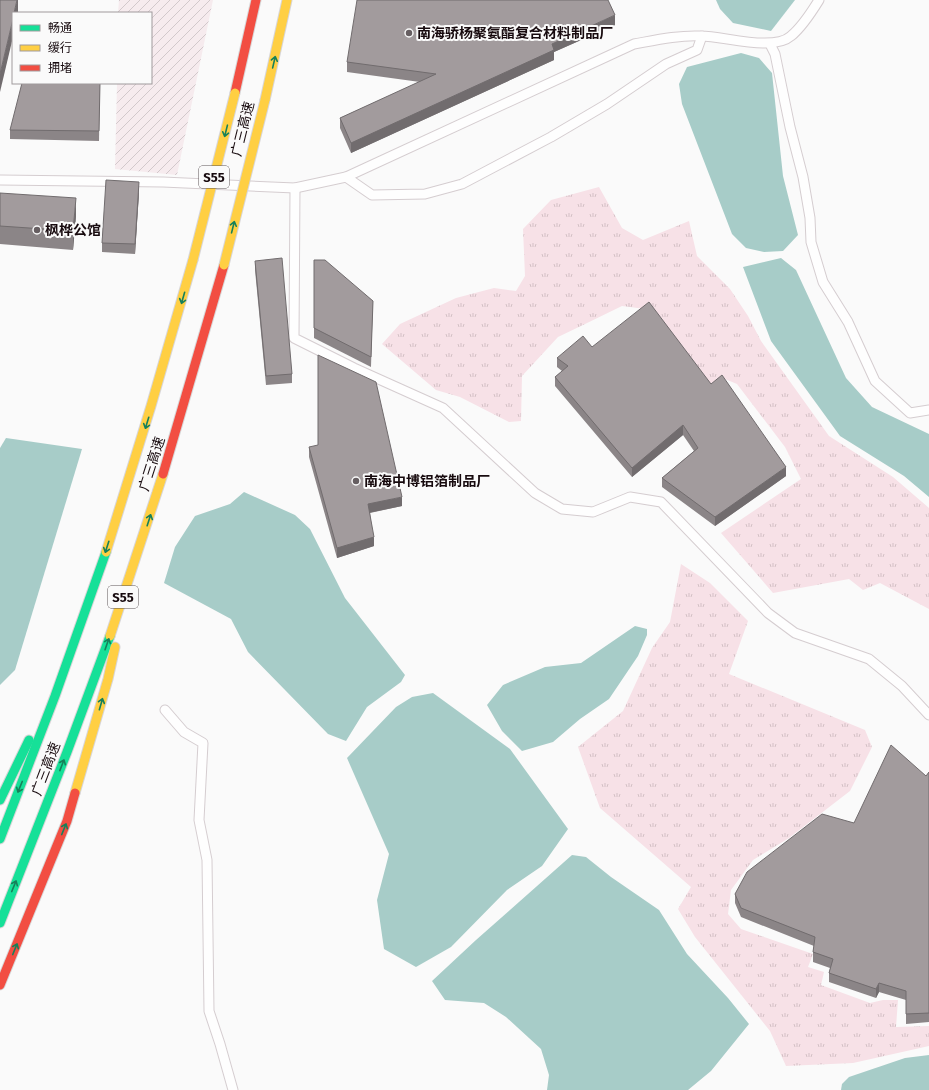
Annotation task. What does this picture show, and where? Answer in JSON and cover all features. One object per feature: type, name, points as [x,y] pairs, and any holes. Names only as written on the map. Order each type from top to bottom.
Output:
[{"type":"highway","name":"广三高速","points":[[0,839],[73,647],[137,455],[193,260],[235,93],[256,0]]},
{"type":"highway","name":"广三高速","points":[[0,922],[69,747],[105,650],[169,456],[224,265],[265,100],[287,0]]},
{"type":"highway","points":[[0,986],[67,821],[108,679],[131,574]]},
{"type":"highway","points":[[0,800],[73,647]]},
{"type":"street","points":[[0,180],[163,182],[295,188],[346,177],[634,44],[663,38],[702,36],[770,44],[790,37],[812,11],[818,0]]},
{"type":"street","points":[[346,177],[372,195],[425,194],[462,184],[551,137],[607,104],[666,64],[697,50],[702,36]]},
{"type":"street","points":[[770,44],[775,54],[790,127],[803,177],[810,218],[811,242],[823,282],[848,322],[874,380],[910,413],[929,410]]},
{"type":"street","points":[[295,188],[294,338],[354,368],[443,408],[535,493],[562,509],[593,512],[630,497],[661,502],[768,613],[795,633],[869,659],[902,686],[929,715]]},
{"type":"street","points":[[165,710],[184,732],[203,743],[199,820],[207,860],[209,1011],[233,1090]]},
{"type":"shaded area","points":[[119,0],[213,0],[177,175],[115,169],[117,84],[152,84],[152,12],[118,12]]},
{"type":"green space","points":[[599,187],[622,228],[643,240],[689,221],[697,256],[730,289],[748,316],[761,341],[829,436],[893,477],[929,508],[929,609],[880,583],[863,590],[849,579],[773,593],[721,533],[801,479],[785,447],[737,384],[725,379],[711,385],[653,310],[622,306],[558,337],[522,376],[521,421],[509,422],[460,397],[436,390],[382,344],[400,324],[456,298],[494,288],[516,291],[525,276],[523,229],[551,200]]},
{"type":"green space","points":[[681,564],[710,583],[748,621],[729,674],[865,730],[872,747],[850,791],[789,838],[753,860],[731,890],[728,914],[741,929],[813,954],[808,967],[824,972],[821,985],[870,1003],[883,1000],[898,1000],[896,1027],[929,1026],[929,1046],[853,1063],[786,1066],[770,1031],[695,937],[678,909],[691,887],[600,808],[578,747],[623,711],[652,648],[670,622]]},
{"type":"water","points":[[716,0],[795,0],[771,31],[733,23],[720,9]]},
{"type":"water","points":[[741,53],[759,58],[772,73],[783,176],[798,235],[783,251],[764,252],[746,248],[732,234],[682,104],[679,84],[687,67]]},
{"type":"water","points":[[781,258],[796,270],[846,378],[872,407],[929,434],[929,497],[904,476],[840,436],[771,341],[743,267]]},
{"type":"water","points":[[6,438],[82,449],[15,670],[0,685],[0,448]]},
{"type":"water","points":[[244,492],[295,515],[310,529],[345,598],[405,675],[401,682],[367,707],[346,741],[328,734],[248,652],[231,619],[164,583],[175,547],[195,516],[230,504]]},
{"type":"water","points":[[635,626],[647,629],[647,635],[638,656],[609,699],[580,719],[553,742],[522,751],[502,731],[487,705],[503,685],[545,667],[581,663]]},
{"type":"water","points":[[433,693],[510,749],[568,829],[542,866],[507,890],[451,947],[416,967],[384,949],[377,900],[389,854],[347,758],[396,707],[412,697]]},
{"type":"water","points":[[572,855],[586,857],[611,877],[659,910],[687,954],[728,998],[749,1024],[711,1071],[688,1090],[547,1090],[549,1075],[541,1049],[506,1017],[484,1003],[445,1000],[432,981]]},
{"type":"water","points":[[929,1055],[929,1090],[841,1090],[842,1084],[849,1077],[905,1058]]},
{"type":"building","points":[[0,0],[17,0],[14,12],[12,12],[12,23],[0,74]]},
{"type":"building","points":[[357,0],[608,0],[615,15],[552,44],[554,50],[351,143],[340,118],[436,74],[347,62]]},
{"type":"building","points":[[22,84],[100,84],[99,131],[10,130]]},
{"type":"building","points":[[106,180],[139,182],[135,244],[102,243]]},
{"type":"building","points":[[0,193],[76,198],[73,231],[0,226]]},
{"type":"building","points":[[282,258],[292,374],[266,376],[255,261]]},
{"type":"building","points":[[314,260],[325,260],[373,301],[371,357],[314,328]]},
{"type":"building","points":[[649,302],[711,384],[722,375],[786,467],[715,517],[662,478],[698,448],[683,425],[632,468],[555,377],[568,366],[557,358],[583,336],[592,347]]},
{"type":"building","name":"南海中博铝箔制品厂","points":[[318,355],[376,382],[402,497],[368,504],[374,537],[337,548],[309,447],[318,445]]},
{"type":"building","points":[[891,745],[926,776],[929,772],[929,1013],[906,1014],[906,991],[879,983],[876,989],[829,973],[833,959],[813,952],[815,937],[741,908],[735,894],[747,872],[822,814],[854,823]]},
{"type":"traffic: fast","points":[[0,839],[55,696],[106,552]]},
{"type":"traffic: fast","points":[[0,923],[67,752],[110,636]]},
{"type":"traffic: fast","points":[[0,800],[29,740]]},
{"type":"traffic: slow","points":[[265,100],[287,0]]},
{"type":"traffic: slow","points":[[193,260],[235,93]]},
{"type":"traffic: slow","points":[[224,265],[265,100]]},
{"type":"traffic: slow","points":[[106,552],[151,406],[193,260]]},
{"type":"traffic: slow","points":[[110,636],[163,474]]},
{"type":"traffic: slow","points":[[75,793],[108,679],[115,647]]},
{"type":"traffic: jam","points":[[235,93],[256,0]]},
{"type":"traffic: jam","points":[[163,474],[224,265]]},
{"type":"traffic: jam","points":[[0,985],[67,821],[75,793]]},
{"type":"place","name":"南海骄杨聚氨酯复合材料制品厂","points":[[409,33]]},
{"type":"place","name":"枫桦公馆","points":[[37,230]]},
{"type":"place","name":"南海中博铝箔制品厂","points":[[356,481]]}]
